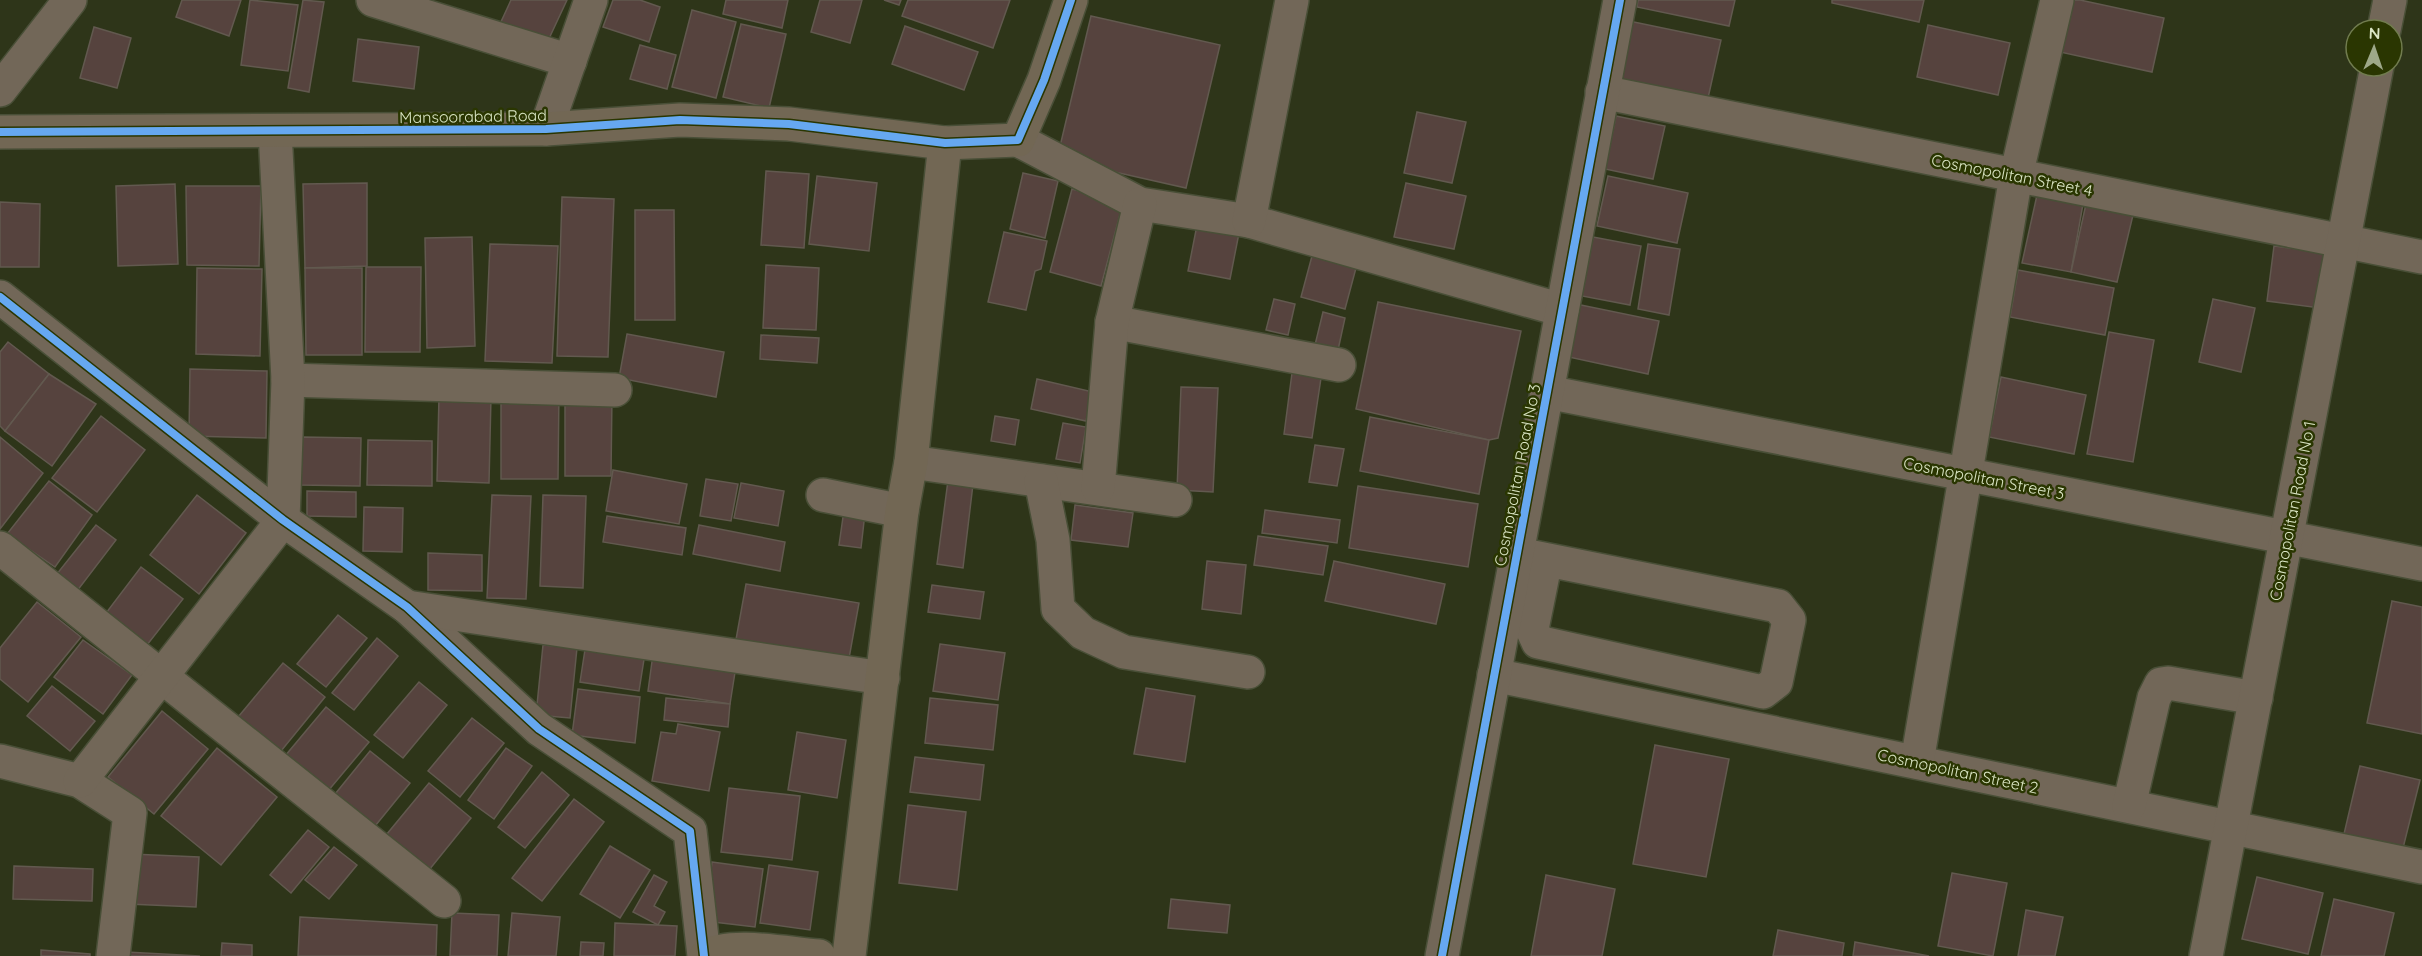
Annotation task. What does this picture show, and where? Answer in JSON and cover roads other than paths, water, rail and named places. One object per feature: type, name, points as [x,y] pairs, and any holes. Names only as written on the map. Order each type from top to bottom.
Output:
[{"type":"street","points":[[0,90],[70,0]]},
{"type":"street","points":[[373,0],[570,61]]},
{"type":"street","points":[[546,129],[591,0]]},
{"type":"street","points":[[1071,0],[1044,80],[1018,140],[1140,204],[1249,221],[1562,310]]},
{"type":"street","points":[[1249,221],[1292,0]]},
{"type":"street","name":"Cosmopolitan Road No 3","points":[[1442,956],[1494,675],[1531,557],[1547,392],[1620,0]]},
{"type":"street","points":[[1917,762],[2016,176],[2057,0]]},
{"type":"street","points":[[2386,18],[2390,0]]},
{"type":"street","name":"Cosmopolitan Road No 1","points":[[2206,956],[2375,78]]},
{"type":"street","name":"Cosmopolitan Street 4","points":[[1602,92],[2422,257]]},
{"type":"street","name":"Mansoorabad Road","points":[[0,132],[546,129],[680,120],[789,124],[945,143],[1018,140]]},
{"type":"street","points":[[80,781],[283,520],[288,380],[275,131]]},
{"type":"street","points":[[849,956],[902,511],[911,462],[945,143]]},
{"type":"street","points":[[1098,488],[1112,322],[1140,204]]},
{"type":"street","points":[[0,297],[283,520],[406,607],[539,729],[690,831],[705,956],[717,950],[733,949],[819,956]]},
{"type":"street","points":[[1112,322],[1340,365]]},
{"type":"street","points":[[288,380],[615,390]]},
{"type":"street","name":"Cosmopolitan Street 3","points":[[1547,392],[2422,564]]},
{"type":"street","points":[[911,462],[1175,500]]},
{"type":"street","points":[[1041,481],[1053,540],[1058,609],[1083,633],[1124,652],[1248,672]]},
{"type":"street","points":[[823,495],[902,511]]},
{"type":"street","points":[[0,548],[444,900]]},
{"type":"street","points":[[1531,557],[1778,606],[1789,620],[1776,681],[1763,692],[1538,642],[1532,629],[1531,557]]},
{"type":"street","points":[[406,607],[883,678]]},
{"type":"street","name":"Cosmopolitan Street 2","points":[[1494,675],[2422,867]]},
{"type":"street","points":[[2129,806],[2154,698],[2161,684],[2168,682],[2256,698]]},
{"type":"street","points":[[0,761],[80,781],[130,813],[113,956]]}]
